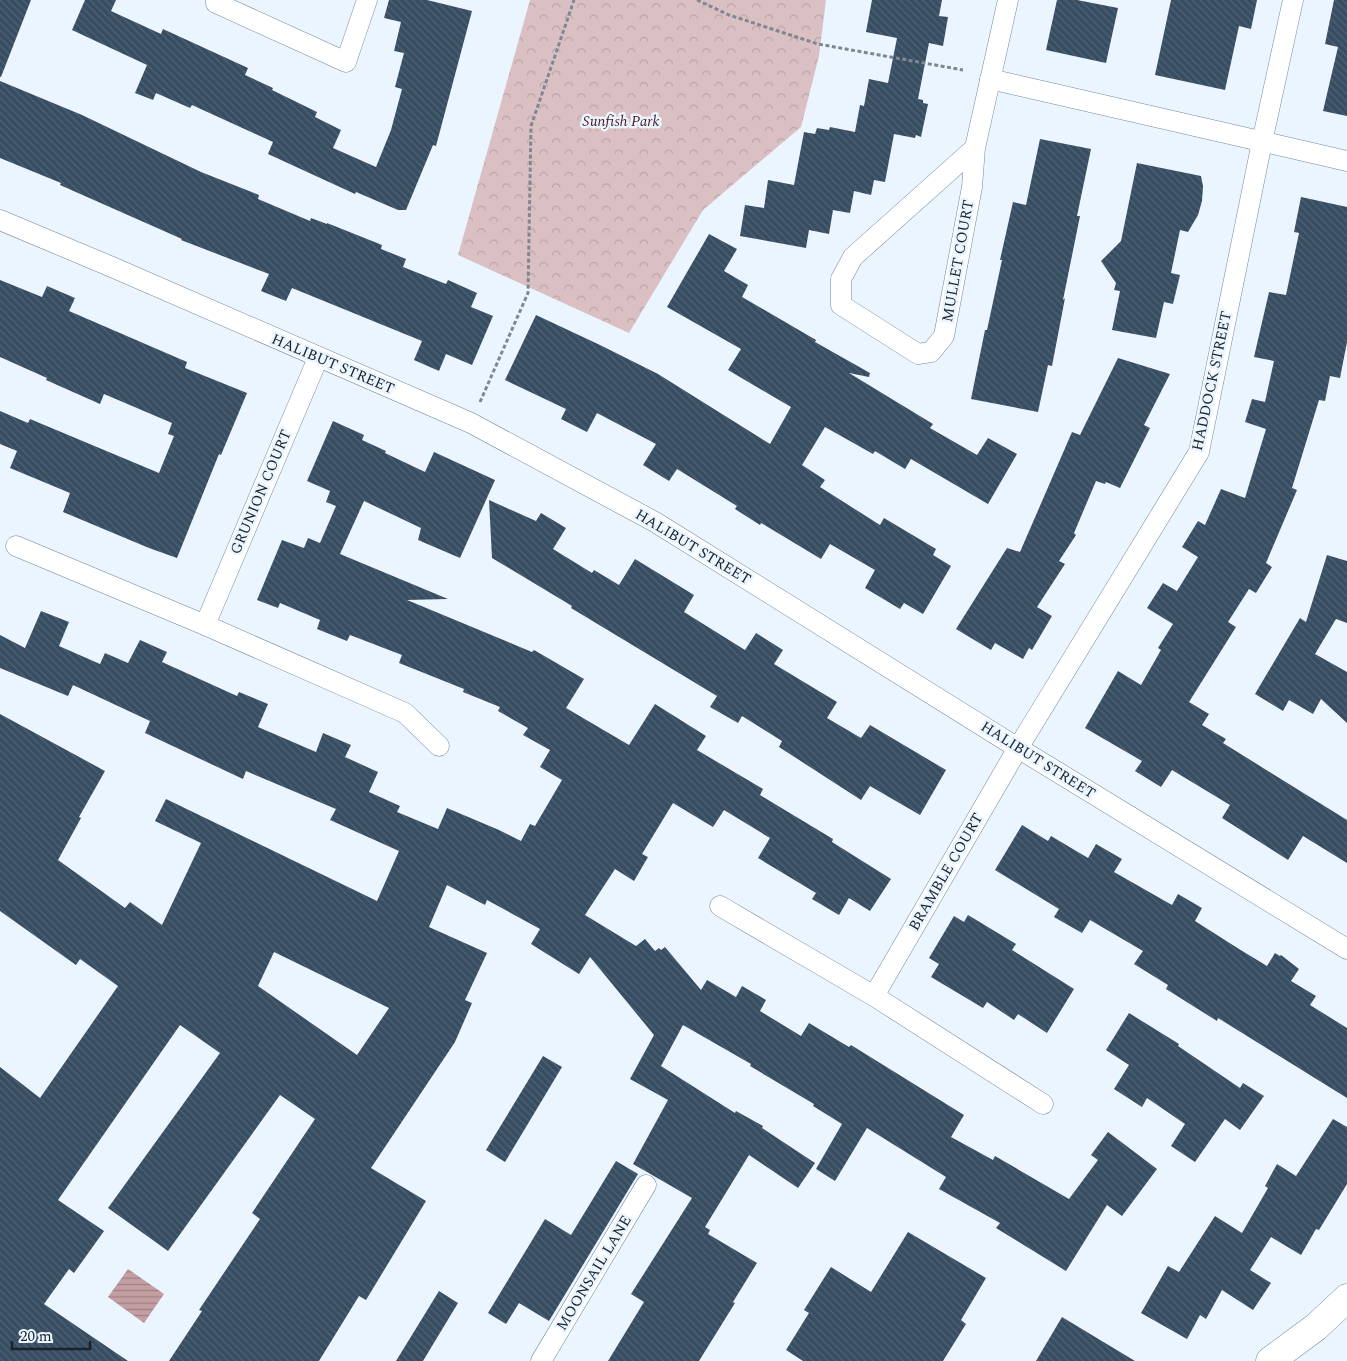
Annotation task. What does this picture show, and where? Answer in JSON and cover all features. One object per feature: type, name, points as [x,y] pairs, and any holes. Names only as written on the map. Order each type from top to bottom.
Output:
[{"type":"main road","points":[[1270,1361],[1316,1326],[1347,1298]]},
{"type":"street","points":[[216,0],[216,3],[346,62],[368,0]]},
{"type":"street","name":"MULLET COURT","points":[[975,148],[854,257],[841,279],[841,305],[918,354],[931,352],[944,336],[972,186],[975,148],[1008,0]]},
{"type":"street","name":"HADDOCK STREET","points":[[1018,748],[1199,452],[1293,0]]},
{"type":"street","points":[[990,79],[1347,161]]},
{"type":"street","name":"HALIBUT STREET","points":[[0,220],[471,423],[655,522],[1018,748],[1347,949]]},
{"type":"street","name":"GRUNION COURT","points":[[205,625],[318,358]]},
{"type":"street","points":[[16,546],[205,625],[406,713],[439,746]]},
{"type":"street","name":"BRAMBLE COURT","points":[[874,996],[1018,748]]},
{"type":"street","points":[[720,906],[874,996],[1043,1104]]},
{"type":"street","name":"MOONSAIL LANE","points":[[541,1361],[646,1186]]},
{"type":"path","points":[[471,423],[528,293],[531,126],[574,0]]},
{"type":"path","points":[[696,0],[729,15],[818,44],[963,70]]},
{"type":"green space","name":"Sunfish Park","points":[[530,0],[826,0],[819,56],[801,127],[703,210],[629,333],[458,255]]},
{"type":"shaded area","points":[[128,1269],[164,1294],[144,1323],[108,1297]]},
{"type":"building","points":[[0,0],[31,0],[1,77],[0,77]]},
{"type":"building","points":[[85,0],[116,0],[111,11],[161,34],[163,29],[248,68],[245,75],[317,112],[315,117],[341,130],[333,148],[376,167],[391,130],[402,89],[395,87],[404,53],[394,51],[401,22],[384,18],[389,0],[427,0],[472,11],[436,146],[433,145],[406,210],[398,210],[356,192],[355,194],[268,154],[273,142],[192,105],[190,108],[156,93],[153,100],[135,93],[147,65],[72,30]]},
{"type":"building","points":[[872,0],[942,0],[939,16],[948,17],[943,46],[929,43],[918,99],[928,104],[921,137],[916,135],[915,138],[894,134],[885,182],[874,180],[871,195],[854,191],[850,213],[833,210],[829,234],[809,230],[806,248],[740,236],[745,205],[764,208],[768,180],[794,185],[804,132],[815,134],[817,128],[829,130],[830,127],[855,132],[860,105],[864,106],[869,79],[888,83],[897,38],[866,32]]},
{"type":"building","points":[[1057,0],[1077,0],[1118,8],[1106,63],[1046,50]]},
{"type":"building","points":[[1171,0],[1257,0],[1251,29],[1239,26],[1225,90],[1155,75]]},
{"type":"building","points":[[1334,0],[1347,0],[1347,116],[1323,111],[1338,47],[1325,44]]},
{"type":"building","points":[[0,81],[82,115],[201,172],[259,195],[258,199],[310,221],[311,218],[327,223],[382,245],[381,249],[406,259],[403,267],[446,284],[448,280],[477,293],[471,307],[493,316],[472,365],[446,354],[439,371],[414,360],[422,341],[292,288],[286,301],[261,291],[269,274],[181,240],[60,185],[61,183],[0,158]]},
{"type":"building","points":[[1040,139],[1091,149],[1077,216],[1080,216],[1052,366],[1048,365],[1038,412],[971,399],[1013,202],[1026,205]]},
{"type":"building","points":[[1137,163],[1201,176],[1203,186],[1202,201],[1198,215],[1188,232],[1180,230],[1171,273],[1180,275],[1173,304],[1164,302],[1156,338],[1112,330],[1120,291],[1114,290],[1116,283],[1101,261],[1121,241]]},
{"type":"building","points":[[1301,197],[1347,207],[1347,342],[1340,378],[1330,376],[1325,401],[1319,400],[1292,488],[1297,490],[1266,563],[1272,567],[1256,593],[1249,589],[1228,622],[1236,627],[1189,702],[1209,714],[1202,725],[1226,739],[1223,743],[1347,820],[1347,863],[1303,836],[1288,860],[1222,818],[1230,805],[1172,770],[1161,787],[1135,771],[1142,761],[1085,728],[1118,671],[1141,685],[1161,650],[1158,648],[1173,624],[1147,608],[1163,583],[1177,591],[1198,557],[1182,547],[1198,521],[1205,525],[1221,489],[1245,498],[1266,429],[1245,422],[1252,399],[1265,402],[1274,361],[1254,357],[1269,292],[1286,295],[1299,233],[1294,232]]},
{"type":"building","points":[[709,234],[737,249],[724,271],[748,285],[742,297],[870,373],[869,377],[849,373],[933,424],[930,428],[977,455],[988,438],[1017,454],[988,504],[911,459],[905,469],[875,451],[873,454],[825,427],[802,465],[825,480],[820,487],[880,525],[884,518],[936,549],[933,555],[951,566],[923,614],[904,603],[900,609],[865,588],[875,570],[830,544],[821,559],[761,523],[760,525],[735,509],[737,506],[677,469],[669,481],[643,465],[656,444],[597,413],[587,432],[561,419],[566,409],[505,380],[536,315],[658,374],[770,444],[791,407],[728,370],[741,349],[667,307]]},
{"type":"building","points":[[0,280],[42,297],[47,286],[75,298],[69,311],[187,362],[185,368],[247,393],[221,455],[219,454],[177,558],[63,512],[70,493],[10,468],[17,451],[0,444],[0,411],[28,423],[30,419],[159,473],[174,436],[168,434],[172,423],[104,394],[100,404],[0,357]]},
{"type":"building","points":[[1118,358],[1170,374],[1144,425],[1150,428],[1120,488],[1106,482],[1105,484],[1096,481],[1074,533],[1076,535],[1059,561],[1065,564],[1037,607],[1052,616],[1032,650],[1029,648],[1023,659],[995,643],[991,650],[956,629],[1007,548],[1020,552],[1072,432],[1080,435]]},
{"type":"building","points":[[333,421],[364,435],[362,440],[425,472],[434,452],[495,480],[460,558],[418,540],[421,528],[364,501],[340,554],[448,599],[407,600],[532,652],[534,650],[584,679],[566,708],[629,745],[655,704],[706,736],[697,750],[763,789],[760,795],[833,839],[832,842],[891,879],[870,911],[849,898],[839,915],[812,899],[816,893],[758,858],[770,838],[724,810],[713,827],[673,803],[642,854],[648,857],[634,881],[615,869],[585,915],[636,946],[645,939],[655,951],[665,947],[701,990],[707,980],[736,997],[742,986],[766,1000],[760,1011],[801,1036],[809,1023],[849,1047],[851,1045],[964,1115],[951,1137],[993,1160],[995,1156],[1069,1199],[1098,1160],[1091,1155],[1108,1132],[1157,1169],[1122,1216],[1107,1205],[1066,1271],[996,1228],[1000,1223],[939,1189],[946,1177],[867,1128],[835,1181],[816,1169],[842,1124],[813,1106],[814,1104],[750,1066],[751,1064],[683,1025],[661,1066],[735,1113],[736,1111],[763,1126],[762,1128],[815,1163],[798,1188],[749,1155],[705,1227],[710,1230],[708,1234],[757,1263],[699,1361],[608,1361],[644,1302],[631,1294],[692,1198],[633,1164],[668,1100],[630,1079],[654,1035],[590,957],[579,974],[531,944],[540,929],[487,900],[485,905],[447,885],[429,927],[487,953],[465,1000],[472,1003],[455,1042],[371,1168],[426,1201],[366,1300],[359,1296],[319,1361],[169,1361],[202,1311],[199,1310],[260,1219],[252,1213],[315,1119],[280,1095],[168,1251],[108,1208],[220,1053],[180,1025],[58,1200],[104,1231],[74,1273],[69,1269],[44,1304],[128,1361],[0,1361],[0,1067],[40,1098],[118,986],[80,959],[76,965],[0,911],[0,714],[105,771],[79,817],[81,818],[58,860],[125,908],[130,902],[162,925],[201,843],[155,821],[166,799],[377,901],[399,851],[330,820],[336,809],[246,771],[243,779],[145,733],[150,721],[73,685],[68,696],[0,668],[0,635],[25,648],[41,611],[69,622],[59,646],[100,664],[105,653],[128,663],[140,640],[167,652],[162,662],[237,696],[239,692],[268,704],[258,727],[316,752],[323,733],[351,745],[345,757],[378,772],[369,792],[400,806],[397,812],[438,829],[447,808],[521,841],[530,824],[535,826],[562,780],[540,767],[550,750],[523,735],[528,728],[498,711],[500,707],[463,692],[464,689],[399,663],[402,655],[350,635],[347,641],[317,629],[320,620],[280,603],[278,608],[257,600],[282,540],[304,548],[308,538],[320,543],[336,506],[326,502],[330,491],[307,481]],"holes":[[[274,952],[389,1008],[357,1055],[258,986]]]},
{"type":"building","points":[[489,500],[536,521],[541,513],[566,528],[553,549],[592,573],[594,570],[619,585],[635,559],[694,595],[684,612],[745,650],[756,633],[783,650],[774,664],[837,702],[827,718],[861,738],[870,725],[946,770],[920,815],[870,786],[861,800],[779,747],[782,741],[742,716],[738,723],[710,707],[717,696],[492,558]]},
{"type":"building","points":[[1327,555],[1347,561],[1347,623],[1336,619],[1315,654],[1347,672],[1347,723],[1321,699],[1313,714],[1289,700],[1283,711],[1255,694],[1300,618],[1306,622]]},
{"type":"building","points":[[1022,825],[1048,841],[1051,836],[1088,858],[1096,844],[1122,859],[1114,872],[1172,905],[1178,894],[1202,908],[1195,921],[1239,949],[1267,966],[1275,953],[1281,955],[1299,969],[1291,981],[1316,996],[1310,1005],[1347,1028],[1347,1098],[1218,1018],[1217,1021],[1166,989],[1168,985],[1134,964],[1143,951],[1090,920],[1082,933],[1054,917],[1059,909],[995,870]]},
{"type":"building","points":[[968,915],[1016,944],[1012,950],[1074,989],[1047,1033],[1018,1014],[1014,1020],[987,1002],[983,1008],[931,977],[939,964],[929,958],[954,916],[964,922]]},
{"type":"building","points":[[1129,1013],[1179,1044],[1178,1046],[1240,1088],[1243,1083],[1264,1096],[1240,1130],[1225,1119],[1195,1162],[1171,1146],[1185,1124],[1147,1098],[1142,1107],[1114,1089],[1129,1065],[1106,1050]]},
{"type":"building","points":[[543,1056],[562,1067],[505,1162],[486,1150]]},
{"type":"building","points":[[1333,1119],[1347,1127],[1347,1184],[1319,1230],[1316,1229],[1301,1255],[1271,1237],[1250,1270],[1271,1283],[1253,1310],[1222,1290],[1206,1319],[1200,1315],[1187,1339],[1141,1313],[1168,1266],[1179,1272],[1215,1216],[1242,1233],[1268,1188],[1265,1186],[1277,1164],[1296,1176]]},
{"type":"building","points":[[616,1161],[638,1174],[549,1321],[519,1303],[506,1324],[488,1313],[545,1219],[571,1235]]},
{"type":"building","points":[[908,1232],[986,1278],[961,1320],[966,1324],[943,1361],[803,1361],[786,1350],[809,1313],[804,1310],[831,1267],[871,1292]]},
{"type":"building","points":[[439,1291],[458,1303],[423,1361],[396,1361]]},
{"type":"building","points":[[1062,1317],[1135,1361],[1036,1361]]}]
